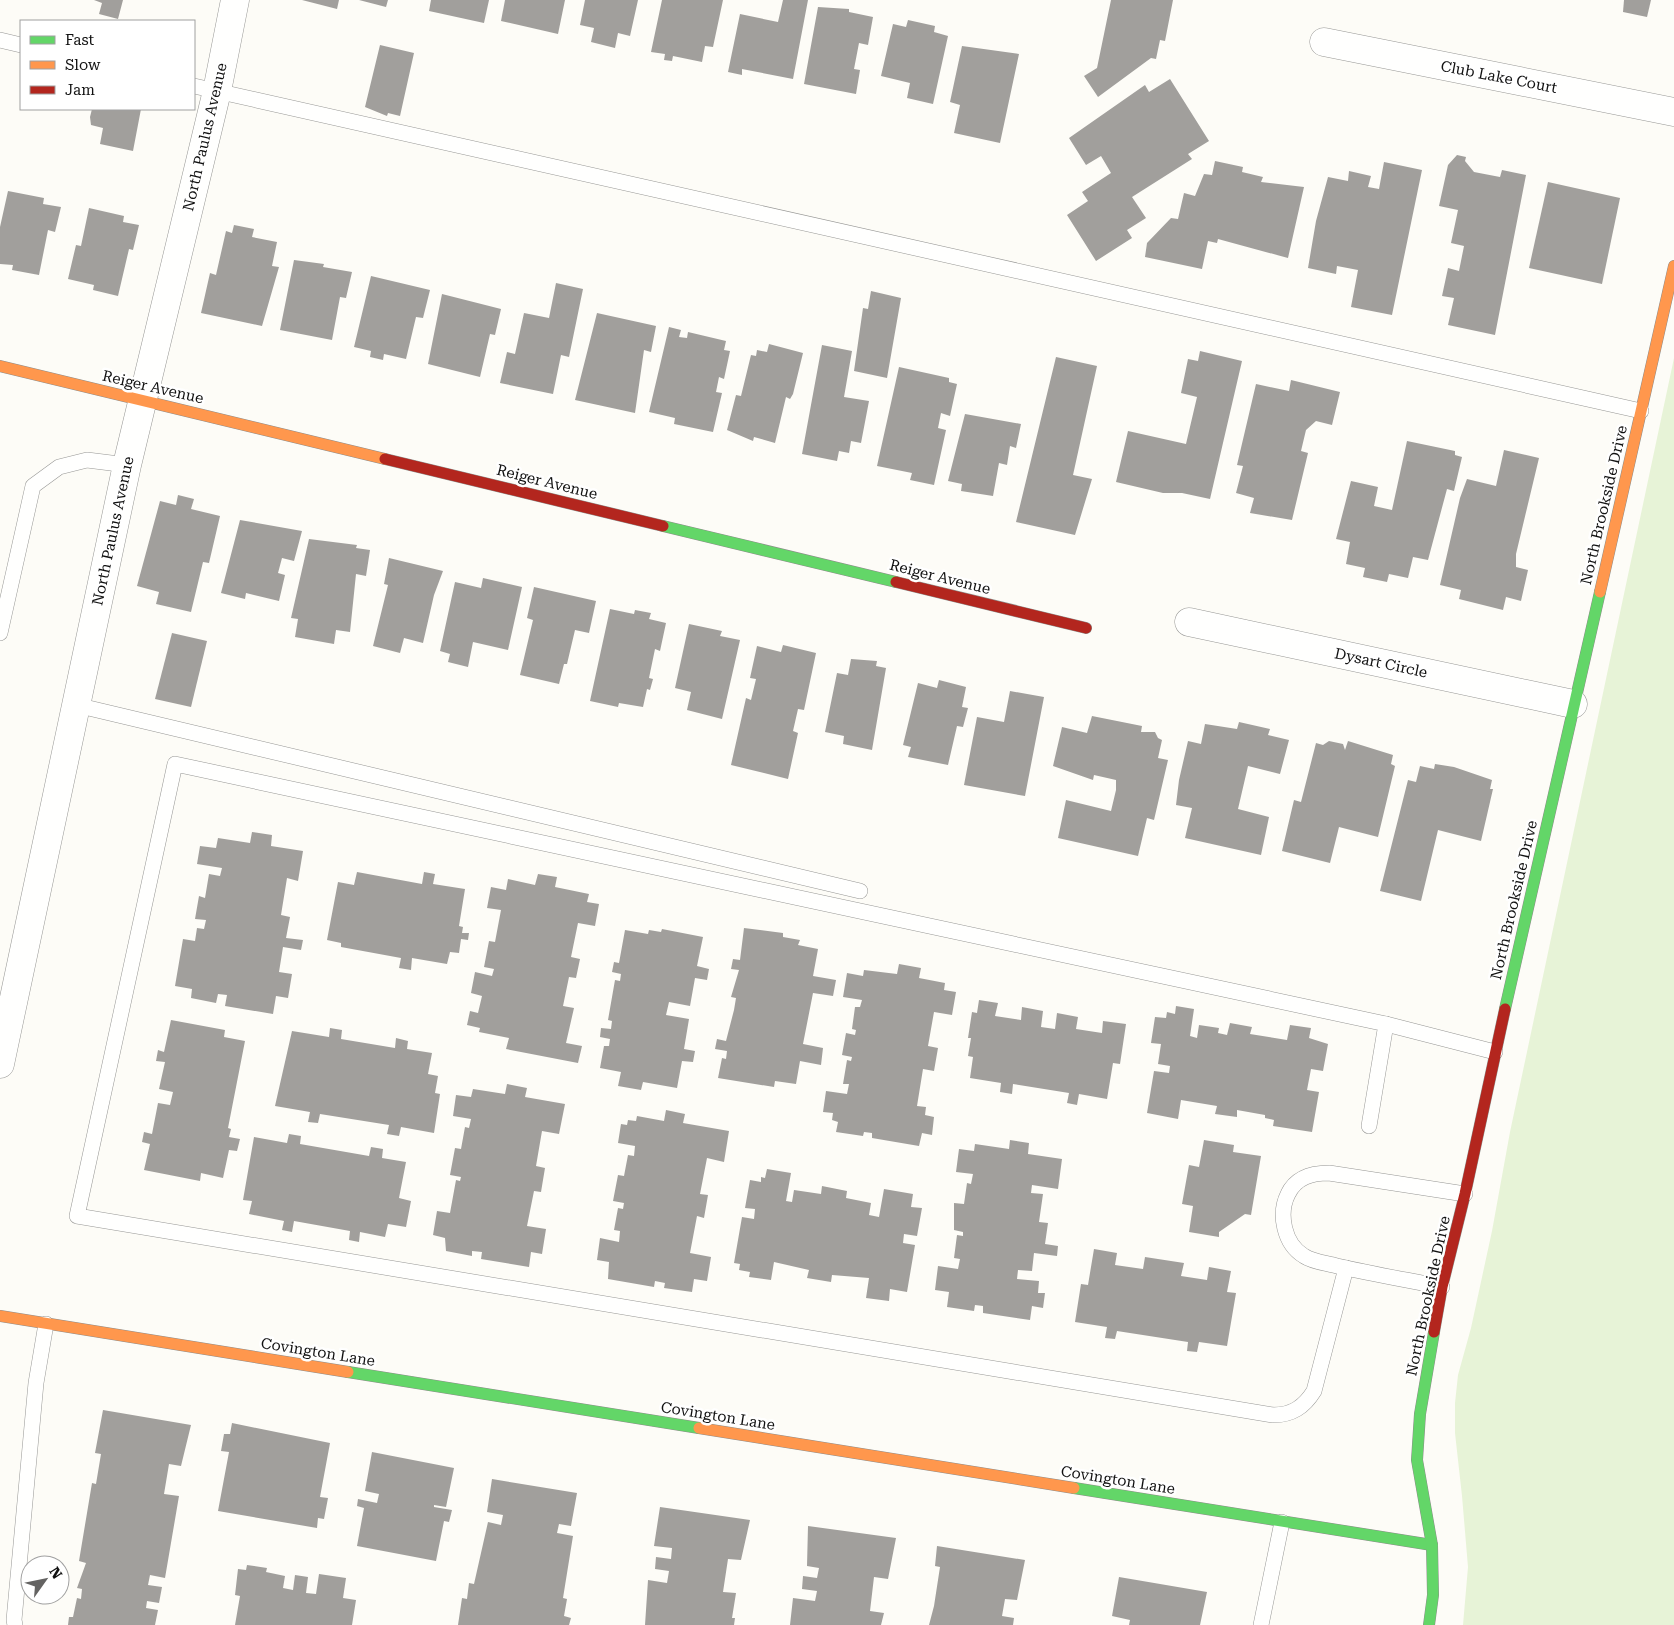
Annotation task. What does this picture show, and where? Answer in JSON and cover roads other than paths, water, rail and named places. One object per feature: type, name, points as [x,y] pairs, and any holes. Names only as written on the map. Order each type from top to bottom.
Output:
[{"type":"street","name":"North Paulus Avenue","points":[[0,1064],[6,1009],[76,705],[142,400],[205,89],[235,0]]},
{"type":"street","name":"Club Lake Court","points":[[1324,42],[1674,112]]},
{"type":"street","name":"North Brookside Drive","points":[[1429,1625],[1433,1594],[1432,1545],[1417,1460],[1420,1414],[1442,1287],[1465,1194],[1573,704],[1674,266]]},
{"type":"street","name":"Reiger Avenue","points":[[0,366],[1086,628]]},
{"type":"street","name":"Dysart Circle","points":[[1189,622],[1573,704]]},
{"type":"street","name":"Covington Lane","points":[[0,1316],[1432,1545]]},
{"type":"lane","points":[[0,40],[20,45]]},
{"type":"lane","points":[[205,89],[1641,411]]},
{"type":"lane","points":[[0,633],[33,486],[59,467],[87,460],[127,466]]},
{"type":"lane","points":[[76,705],[860,891]]},
{"type":"lane","points":[[1346,1268],[1314,1391],[1304,1405],[1295,1411],[1284,1415],[1273,1415],[77,1216],[175,764],[1386,1024],[1495,1052]]},
{"type":"lane","points":[[1369,1126],[1386,1024]]},
{"type":"lane","points":[[1442,1287],[1346,1268],[1305,1257],[1287,1235],[1282,1214],[1284,1205],[1288,1194],[1296,1183],[1304,1177],[1316,1173],[1329,1173],[1465,1194]]},
{"type":"lane","points":[[15,1625],[36,1383],[46,1324]]},
{"type":"lane","points":[[1261,1625],[1282,1522]]}]
